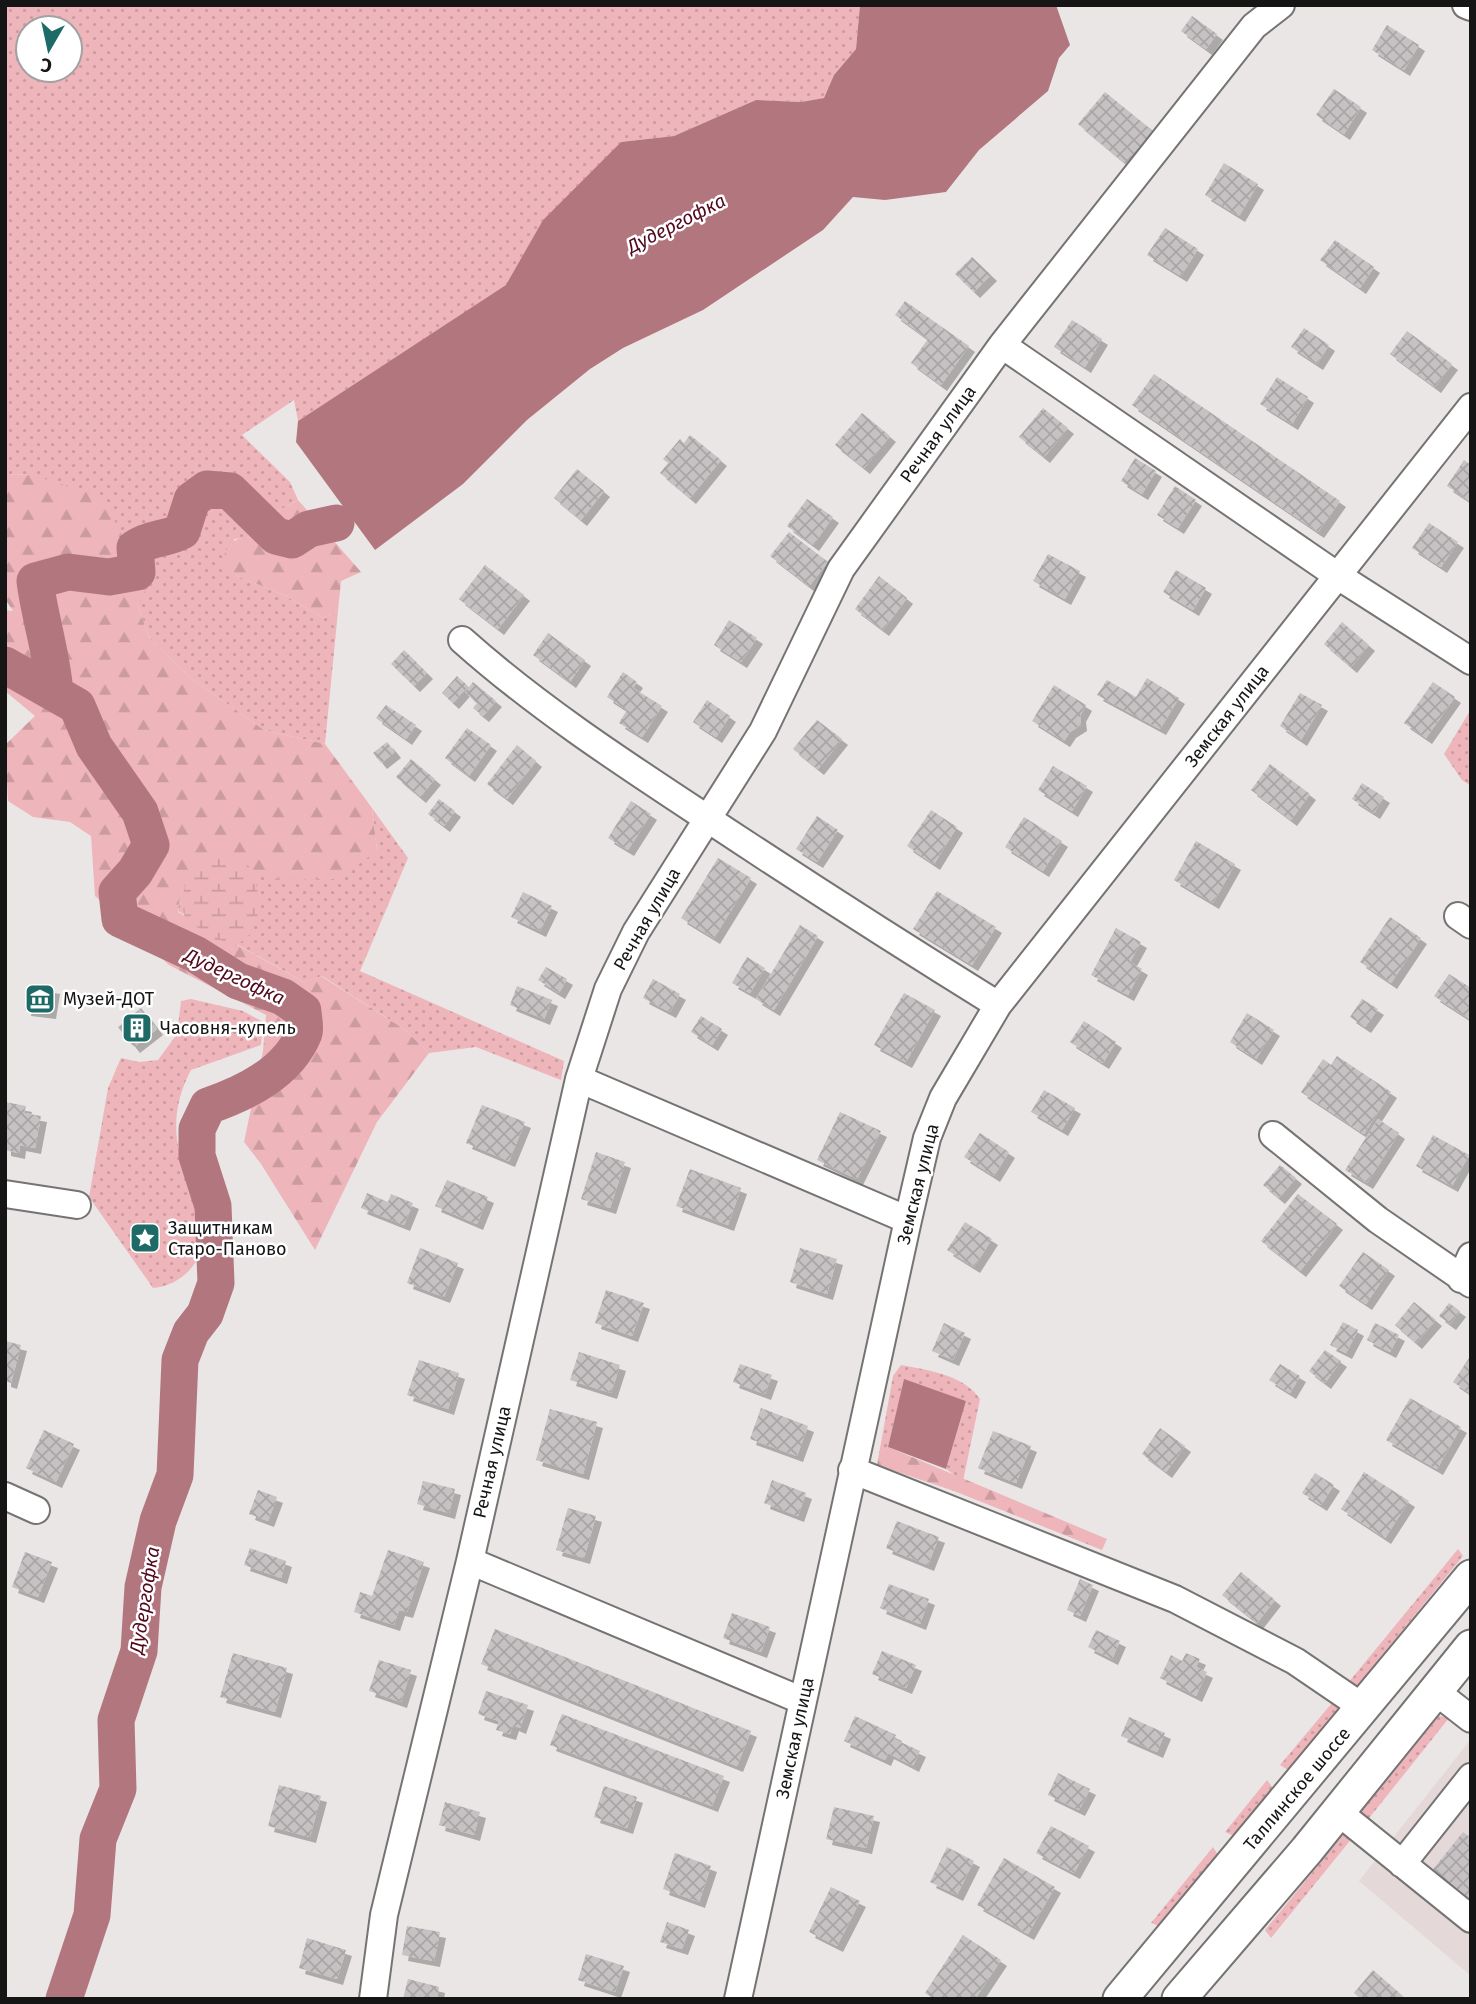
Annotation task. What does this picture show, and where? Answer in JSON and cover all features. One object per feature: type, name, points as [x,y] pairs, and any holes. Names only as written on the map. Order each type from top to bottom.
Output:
[{"type":"main road","name":"Таллинское шоссе","points":[[1120,1999],[1471,1577]]},
{"type":"main road","points":[[1179,1999],[1471,1647]]},
{"type":"street","name":"Речная улица","points":[[373,1999],[384,1915],[470,1561],[579,1079],[608,989],[636,932],[763,730],[841,569],[1002,345],[1254,26],[1281,5]]},
{"type":"street","points":[[1002,345],[1338,576],[1471,661]]},
{"type":"street","name":"Земская улица","points":[[738,1999],[908,1220],[927,1138],[943,1098],[998,1005],[1471,407]]},
{"type":"street","points":[[462,640],[488,664],[582,733],[708,819],[864,922],[998,1005]]},
{"type":"street","points":[[579,1079],[908,1220]]},
{"type":"street","points":[[1273,1135],[1378,1220],[1468,1273]]},
{"type":"street","points":[[5,1194],[77,1205]]},
{"type":"street","points":[[852,1470],[1175,1599],[1296,1661],[1364,1708]]},
{"type":"street","points":[[5,1496],[36,1510]]},
{"type":"street","points":[[470,1561],[803,1701]]},
{"type":"street","points":[[1435,1691],[1471,1719]]},
{"type":"street","points":[[1402,1864],[1471,1777]]},
{"type":"street","points":[[1337,1811],[1471,1919]]},
{"type":"shaded area","points":[[1471,1739],[1471,1976],[1359,1881]]},
{"type":"green space","points":[[5,5],[860,5],[856,49],[834,75],[824,98],[801,102],[756,100],[674,136],[621,142],[543,220],[507,285],[298,421],[294,400],[242,435],[290,482],[298,500],[278,511],[269,536],[234,539],[235,575],[286,596],[323,618],[338,611],[325,744],[264,730],[192,679],[149,638],[137,602],[32,475],[5,474]]},
{"type":"green space","points":[[5,474],[32,475],[103,497],[148,587],[137,602],[149,638],[192,679],[264,730],[325,744],[372,808],[377,851],[338,879],[280,880],[210,860],[187,881],[179,903],[178,912],[304,982],[321,976],[404,1029],[429,1053],[377,1122],[315,1250],[261,1164],[244,1142],[263,1051],[266,1015],[169,965],[95,896],[91,836],[70,822],[33,817],[8,801],[5,745],[35,716],[5,691],[5,610],[13,611],[5,599]]},
{"type":"green space","points":[[298,500],[361,572],[341,581],[338,611],[323,618],[286,596],[235,575],[223,560],[234,541],[269,536],[278,511]]},
{"type":"green space","points":[[1471,709],[1471,786],[1462,780],[1444,754]]},
{"type":"green space","points":[[372,808],[408,858],[360,971],[564,1061],[561,1080],[476,1047],[429,1053],[404,1029],[322,976],[304,982],[178,911],[183,887],[196,871],[210,860],[377,850]]},
{"type":"green space","points":[[213,853],[244,861],[254,875],[258,896],[255,926],[249,935],[234,947],[186,921],[183,900],[187,882],[197,866]]},
{"type":"green space","points":[[191,999],[243,1011],[263,1022],[261,1045],[191,1070],[186,1080],[179,1100],[176,1132],[182,1161],[204,1203],[207,1218],[204,1246],[190,1270],[180,1279],[153,1288],[89,1197],[108,1088],[121,1058],[139,1062],[158,1060],[177,1034],[181,1001]]},
{"type":"green space","points":[[901,1365],[955,1379],[965,1384],[980,1399],[963,1481],[946,1469],[966,1401],[904,1380],[888,1447],[879,1454],[893,1376]]},
{"type":"green space","points":[[888,1447],[1107,1539],[1102,1550],[954,1491],[877,1465],[879,1454]]},
{"type":"green space","points":[[1458,1549],[1463,1556],[1357,1686],[1348,1683]]},
{"type":"green space","points":[[1337,1697],[1342,1705],[1288,1770],[1280,1765]]},
{"type":"green space","points":[[1439,1716],[1449,1718],[1366,1822],[1360,1813]]},
{"type":"green space","points":[[1267,1780],[1273,1788],[1234,1836],[1225,1832]]},
{"type":"green space","points":[[1344,1834],[1353,1837],[1271,1938],[1265,1930]]},
{"type":"green space","points":[[1213,1847],[1218,1855],[1159,1926],[1151,1923]]},
{"type":"water","points":[[860,5],[1056,5],[1070,45],[1059,58],[1048,91],[979,150],[946,192],[885,200],[853,197],[823,230],[703,310],[623,348],[590,369],[527,420],[463,484],[375,550],[296,442],[298,421],[506,285],[543,220],[621,142],[674,136],[756,100],[801,102],[824,98],[834,75],[856,49]]},
{"type":"water","points":[[904,1379],[966,1401],[946,1469],[888,1447]]},
{"type":"building","points":[[1192,16],[1217,34],[1206,49],[1181,31]]},
{"type":"building","points":[[1387,25],[1419,45],[1404,70],[1372,50]]},
{"type":"building","points":[[1334,89],[1361,107],[1344,134],[1316,115]]},
{"type":"building","points":[[1105,92],[1153,131],[1126,164],[1078,124]]},
{"type":"building","points":[[1224,163],[1258,184],[1239,216],[1205,195]]},
{"type":"building","points":[[1165,228],[1198,249],[1181,276],[1147,255]]},
{"type":"building","points":[[1335,240],[1374,267],[1360,288],[1320,260]]},
{"type":"building","points":[[972,257],[991,275],[974,292],[955,274]]},
{"type":"building","points":[[905,301],[969,346],[941,385],[911,363],[928,339],[895,315]]},
{"type":"building","points":[[1072,320],[1102,339],[1085,367],[1054,347]]},
{"type":"building","points":[[1304,328],[1329,345],[1317,364],[1291,347]]},
{"type":"building","points":[[1407,331],[1452,364],[1435,387],[1390,354]]},
{"type":"building","points":[[1154,374],[1340,501],[1318,532],[1132,405]]},
{"type":"building","points":[[1277,377],[1308,397],[1292,424],[1260,404]]},
{"type":"building","points":[[1043,408],[1068,428],[1044,457],[1019,437]]},
{"type":"building","points":[[862,413],[890,436],[864,468],[835,445]]},
{"type":"building","points":[[690,435],[721,460],[690,498],[660,473],[668,463],[663,459],[680,439],[684,443]]},
{"type":"building","points":[[1135,458],[1156,471],[1142,494],[1121,481]]},
{"type":"building","points":[[1464,460],[1471,465],[1471,502],[1447,486]]},
{"type":"building","points":[[577,469],[604,491],[581,520],[554,498]]},
{"type":"building","points":[[1175,486],[1196,500],[1178,528],[1157,515]]},
{"type":"building","points":[[807,499],[833,517],[813,545],[787,526]]},
{"type":"building","points":[[1429,523],[1458,542],[1441,567],[1412,548]]},
{"type":"building","points":[[789,532],[828,562],[809,586],[770,556]]},
{"type":"building","points":[[1048,554],[1080,571],[1065,599],[1033,581]]},
{"type":"building","points":[[485,565],[524,595],[498,629],[459,599]]},
{"type":"building","points":[[1176,570],[1206,588],[1193,610],[1163,592]]},
{"type":"building","points":[[879,576],[907,598],[883,630],[855,609]]},
{"type":"building","points":[[729,620],[757,638],[741,662],[714,645]]},
{"type":"building","points":[[1342,622],[1369,645],[1351,667],[1324,644]]},
{"type":"building","points":[[548,633],[585,660],[570,682],[533,655]]},
{"type":"building","points":[[404,650],[427,673],[414,686],[391,664]]},
{"type":"building","points":[[623,672],[637,682],[633,688],[662,706],[642,737],[619,723],[627,710],[607,697]]},
{"type":"building","points":[[457,676],[468,686],[453,703],[442,693]]},
{"type":"building","points":[[1147,678],[1179,698],[1160,729],[1097,695],[1107,680],[1136,697]]},
{"type":"building","points":[[473,682],[496,701],[483,716],[473,708],[477,703],[465,692]]},
{"type":"building","points":[[1433,682],[1455,697],[1426,738],[1404,723]]},
{"type":"building","points":[[1054,685],[1086,705],[1080,716],[1081,725],[1070,732],[1064,741],[1032,721]]},
{"type":"building","points":[[1300,693],[1322,705],[1301,740],[1280,726]]},
{"type":"building","points":[[707,700],[730,716],[716,737],[693,722]]},
{"type":"building","points":[[386,705],[416,725],[406,739],[376,718]]},
{"type":"building","points":[[817,720],[842,739],[818,769],[793,749]]},
{"type":"building","points":[[467,728],[491,745],[469,776],[445,758]]},
{"type":"building","points":[[387,742],[395,752],[381,763],[373,753]]},
{"type":"building","points":[[517,745],[536,761],[507,799],[487,784]]},
{"type":"building","points":[[411,759],[435,779],[420,797],[396,777]]},
{"type":"building","points":[[1270,764],[1310,794],[1291,820],[1251,790]]},
{"type":"building","points":[[1053,766],[1087,786],[1072,811],[1038,790]]},
{"type":"building","points":[[1362,783],[1384,797],[1374,813],[1352,799]]},
{"type":"building","points":[[439,799],[455,811],[444,826],[428,814]]},
{"type":"building","points":[[631,801],[651,814],[628,850],[608,838]]},
{"type":"building","points":[[931,810],[957,827],[934,864],[907,846]]},
{"type":"building","points":[[817,816],[838,830],[817,862],[796,849]]},
{"type":"building","points":[[1024,817],[1062,841],[1043,871],[1005,847]]},
{"type":"building","points":[[1196,841],[1235,864],[1213,903],[1174,880]]},
{"type":"building","points":[[718,858],[751,878],[714,938],[681,918]]},
{"type":"building","points":[[937,891],[996,927],[972,965],[913,929]]},
{"type":"building","points":[[523,892],[552,906],[540,931],[511,917]]},
{"type":"building","points":[[1390,917],[1421,938],[1391,983],[1360,962]]},
{"type":"building","points":[[800,925],[818,936],[774,1010],[756,999]]},
{"type":"building","points":[[1116,928],[1141,942],[1130,962],[1142,969],[1128,995],[1091,975]]},
{"type":"building","points":[[747,957],[765,968],[750,993],[732,983]]},
{"type":"building","points":[[546,967],[567,979],[559,993],[538,980]]},
{"type":"building","points":[[1449,974],[1471,988],[1471,1020],[1434,996]]},
{"type":"building","points":[[653,979],[680,994],[670,1012],[643,998]]},
{"type":"building","name":"Музей-ДОТ","points":[[30,984],[54,988],[50,1013],[25,1010]]},
{"type":"building","points":[[517,986],[552,1000],[544,1019],[510,1005]]},
{"type":"building","points":[[904,993],[935,1010],[906,1062],[874,1045]]},
{"type":"building","points":[[1362,999],[1378,1009],[1365,1027],[1350,1017]]},
{"type":"building","name":"Часовня-купель","points":[[141,1008],[157,1029],[134,1047],[118,1027]]},
{"type":"building","points":[[1247,1013],[1274,1030],[1256,1059],[1230,1042]]},
{"type":"building","points":[[701,1016],[722,1029],[712,1045],[691,1032]]},
{"type":"building","points":[[1084,1021],[1116,1042],[1103,1063],[1070,1042]]},
{"type":"building","points":[[1337,1056],[1391,1092],[1364,1134],[1301,1092],[1323,1059],[1331,1065]]},
{"type":"building","points":[[1044,1090],[1075,1108],[1062,1130],[1031,1112]]},
{"type":"building","points":[[5,1102],[26,1106],[24,1113],[41,1116],[35,1148],[20,1145],[19,1153],[5,1150]]},
{"type":"building","points":[[482,1105],[525,1122],[509,1161],[466,1143]]},
{"type":"building","points":[[840,1112],[881,1131],[857,1179],[817,1160]]},
{"type":"building","points":[[1378,1119],[1399,1133],[1367,1183],[1345,1170]]},
{"type":"building","points":[[980,1133],[1009,1152],[994,1176],[964,1157]]},
{"type":"building","points":[[1433,1135],[1469,1155],[1452,1186],[1416,1166]]},
{"type":"building","points":[[596,1152],[625,1162],[610,1208],[581,1199]]},
{"type":"building","points":[[1280,1165],[1296,1178],[1279,1198],[1263,1185]]},
{"type":"building","points":[[690,1169],[741,1188],[728,1225],[676,1206]]},
{"type":"building","points":[[447,1180],[488,1197],[477,1224],[435,1206]]},
{"type":"building","points":[[367,1193],[388,1202],[391,1194],[413,1203],[404,1225],[361,1208]]},
{"type":"building","points":[[1298,1194],[1337,1224],[1300,1271],[1261,1241]]},
{"type":"building","points":[[965,1222],[992,1239],[974,1267],[947,1250]]},
{"type":"building","points":[[420,1248],[458,1263],[444,1297],[407,1283]]},
{"type":"building","points":[[800,1248],[837,1259],[827,1294],[790,1282]]},
{"type":"building","points":[[1363,1252],[1389,1270],[1366,1304],[1339,1286]]},
{"type":"building","points":[[606,1290],[644,1303],[632,1336],[595,1323]]},
{"type":"building","points":[[1414,1302],[1436,1320],[1416,1343],[1395,1325]]},
{"type":"building","points":[[1449,1303],[1460,1311],[1450,1324],[1439,1316]]},
{"type":"building","points":[[1343,1322],[1358,1330],[1346,1353],[1330,1345]]},
{"type":"building","points":[[944,1323],[965,1333],[953,1360],[932,1351]]},
{"type":"building","points":[[1375,1323],[1399,1335],[1390,1352],[1367,1340]]},
{"type":"building","points":[[5,1341],[21,1345],[11,1383],[5,1381]]},
{"type":"building","points":[[1325,1350],[1341,1361],[1325,1383],[1309,1371]]},
{"type":"building","points":[[579,1352],[620,1365],[611,1393],[570,1380]]},
{"type":"building","points":[[1471,1355],[1471,1394],[1453,1382]]},
{"type":"building","points":[[419,1360],[459,1373],[448,1409],[407,1395]]},
{"type":"building","points":[[740,1364],[772,1375],[765,1394],[733,1382]]},
{"type":"building","points":[[1280,1364],[1300,1376],[1290,1393],[1269,1380]]},
{"type":"building","points":[[1410,1398],[1461,1427],[1437,1469],[1386,1440]]},
{"type":"building","points":[[761,1408],[808,1426],[797,1456],[750,1439]]},
{"type":"building","points":[[550,1409],[597,1422],[583,1474],[536,1460]]},
{"type":"building","points":[[1160,1428],[1185,1446],[1166,1472],[1142,1454]]},
{"type":"building","points":[[44,1430],[74,1444],[56,1482],[26,1468]]},
{"type":"building","points":[[993,1431],[1031,1446],[1016,1483],[978,1468]]},
{"type":"building","points":[[1364,1472],[1409,1501],[1385,1538],[1341,1509]]},
{"type":"building","points":[[1315,1473],[1334,1485],[1321,1505],[1302,1493]]},
{"type":"building","points":[[772,1480],[806,1493],[798,1516],[764,1503]]},
{"type":"building","points":[[423,1481],[455,1489],[449,1513],[417,1504]]},
{"type":"building","points":[[258,1490],[277,1497],[268,1521],[249,1514]]},
{"type":"building","points":[[568,1508],[596,1516],[584,1558],[556,1550]]},
{"type":"building","points":[[897,1521],[939,1537],[928,1565],[886,1548]]},
{"type":"building","points":[[250,1548],[286,1561],[281,1578],[244,1565]]},
{"type":"building","points":[[388,1550],[424,1562],[407,1612],[399,1610],[394,1625],[354,1612],[360,1592],[372,1596]]},
{"type":"building","points":[[25,1552],[52,1562],[38,1597],[12,1587]]},
{"type":"building","points":[[1241,1572],[1275,1600],[1257,1623],[1222,1595]]},
{"type":"building","points":[[1080,1579],[1093,1585],[1080,1616],[1067,1610]]},
{"type":"building","points":[[889,1584],[929,1599],[920,1624],[880,1608]]},
{"type":"building","points":[[732,1613],[770,1627],[761,1652],[723,1638]]},
{"type":"building","points":[[495,1629],[751,1731],[737,1766],[481,1664]]},
{"type":"building","points":[[1096,1630],[1120,1641],[1112,1659],[1088,1647]]},
{"type":"building","points":[[882,1651],[916,1665],[906,1688],[872,1674]]},
{"type":"building","points":[[233,1653],[287,1668],[275,1712],[220,1697]]},
{"type":"building","points":[[1186,1653],[1200,1659],[1196,1667],[1207,1672],[1196,1696],[1160,1678],[1171,1655],[1182,1661]]},
{"type":"building","points":[[379,1660],[411,1670],[401,1702],[369,1691]]},
{"type":"building","points":[[486,1691],[528,1705],[520,1728],[513,1725],[510,1734],[496,1730],[499,1721],[478,1714]]},
{"type":"building","points":[[562,1714],[724,1776],[712,1806],[550,1745]]},
{"type":"building","points":[[855,1716],[896,1735],[894,1739],[920,1751],[913,1766],[888,1753],[885,1760],[844,1741]]},
{"type":"building","points":[[1129,1717],[1165,1733],[1157,1752],[1121,1736]]},
{"type":"building","points":[[1058,1773],[1090,1789],[1079,1810],[1048,1795]]},
{"type":"building","points":[[279,1785],[321,1796],[310,1837],[268,1826]]},
{"type":"building","points":[[604,1786],[637,1797],[627,1828],[594,1817]]},
{"type":"building","points":[[445,1802],[480,1812],[474,1835],[439,1825]]},
{"type":"building","points":[[834,1807],[874,1816],[866,1848],[826,1839]]},
{"type":"building","points":[[1051,1826],[1089,1846],[1074,1873],[1036,1853]]},
{"type":"building","points":[[1463,1832],[1471,1838],[1471,1905],[1430,1873]]},
{"type":"building","points":[[947,1847],[974,1861],[957,1895],[930,1882]]},
{"type":"building","points":[[675,1853],[711,1866],[699,1902],[663,1889]]},
{"type":"building","points":[[1004,1858],[1055,1887],[1028,1934],[977,1905]]},
{"type":"building","points":[[831,1887],[860,1901],[837,1946],[809,1932]]},
{"type":"building","points":[[667,1922],[689,1930],[682,1949],[660,1942]]},
{"type":"building","points":[[407,1926],[440,1932],[434,1961],[402,1955]]},
{"type":"building","points":[[963,1935],[1001,1960],[975,1999],[934,1999],[925,1993]]},
{"type":"building","points":[[307,1938],[346,1950],[337,1979],[299,1968]]},
{"type":"building","points":[[586,1954],[624,1966],[615,1992],[578,1980]]},
{"type":"building","points":[[1373,1970],[1403,1996],[1401,1999],[1361,1999],[1354,1993]]},
{"type":"building","points":[[408,1979],[439,1987],[437,1999],[403,1999]]},
{"type":"waterway","name":"Дудергофка","points":[[55,693],[35,581],[68,572],[109,577],[137,572],[135,548],[182,531],[192,500],[207,489],[230,491],[276,536],[292,540],[309,529],[336,523]]},
{"type":"waterway","name":"Дудергофка","points":[[5,665],[77,706],[94,746],[140,812],[151,845],[135,872],[117,892],[120,919],[195,954],[238,981],[283,997],[303,1011],[305,1028],[297,1047],[276,1070],[250,1088],[208,1106],[197,1129],[197,1156],[213,1206],[216,1283],[205,1314],[191,1332],[180,1360],[175,1475],[158,1521],[143,1587],[139,1651],[116,1720],[118,1789],[98,1839],[92,1915],[64,1999]]},
{"type":"place","name":"Музей-ДОТ","points":[[40,999]]},
{"type":"place","name":"Часовня-купель","points":[[137,1028]]},
{"type":"place","name":"Защитникам Старо-Паново","points":[[145,1238]]}]
